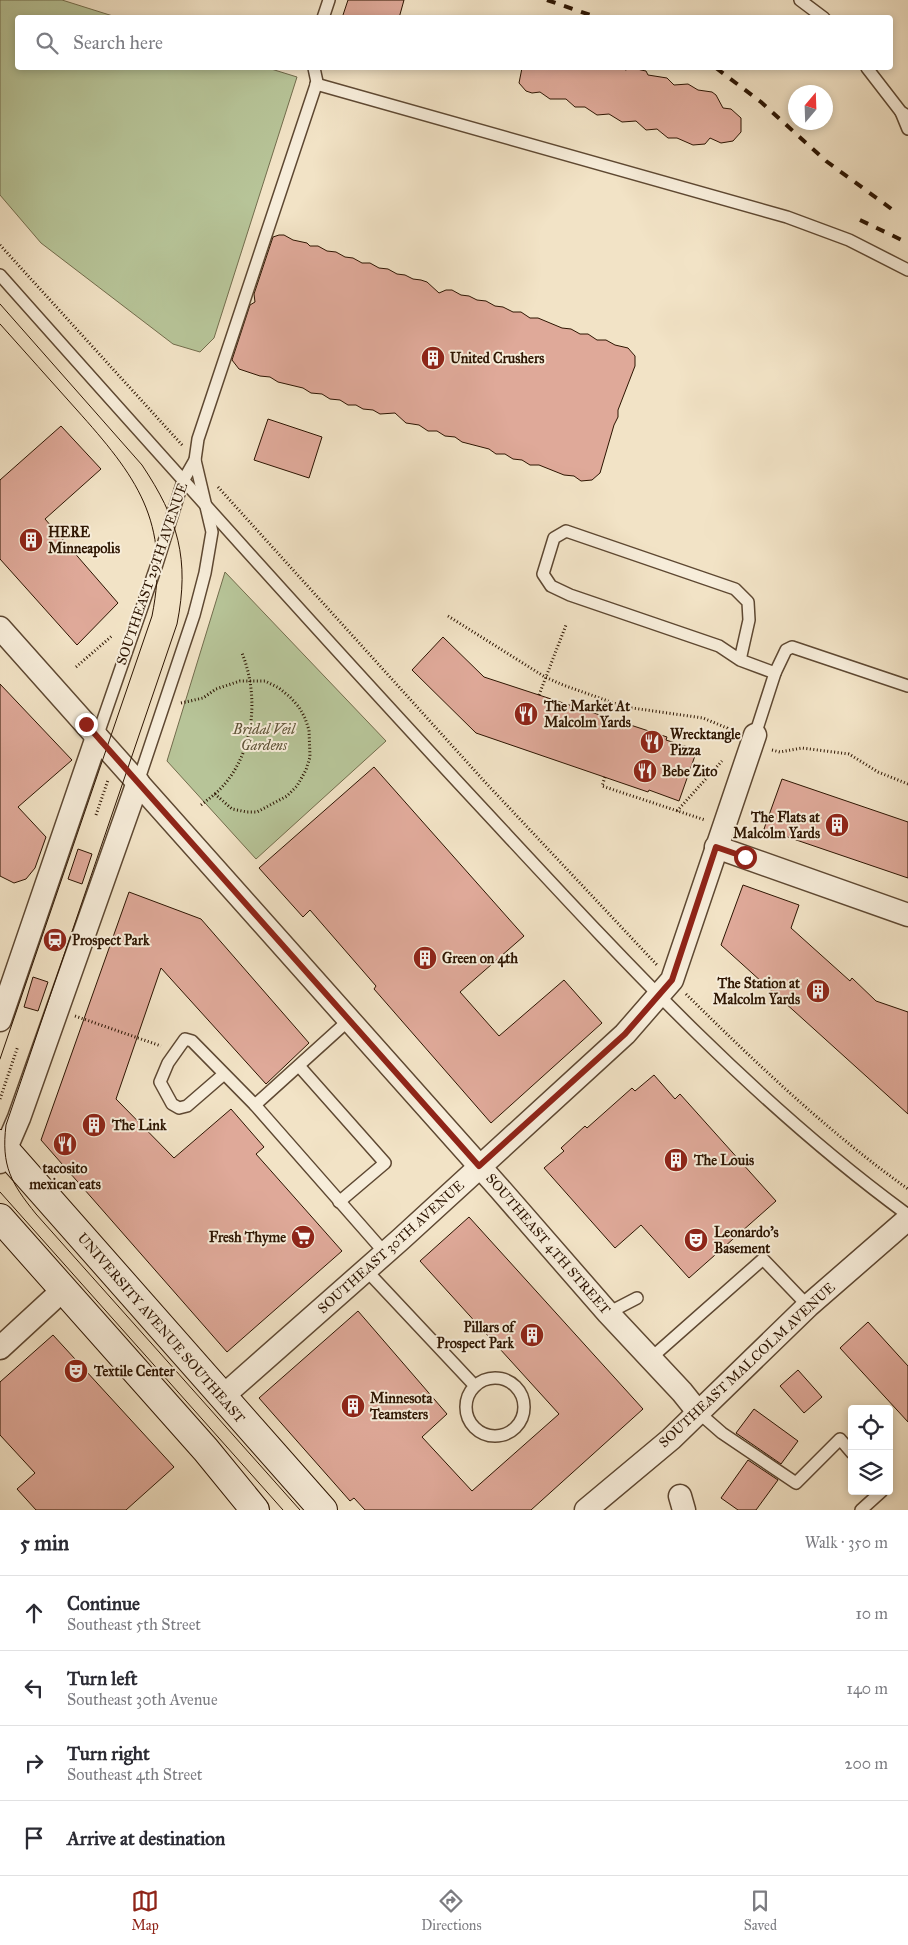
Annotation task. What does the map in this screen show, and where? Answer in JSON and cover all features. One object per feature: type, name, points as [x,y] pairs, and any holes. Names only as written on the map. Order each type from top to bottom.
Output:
[{"type":"main road","name":"UNIVERSITY AVENUE SOUTHEAST","points":[[2,1152],[323,1510]]},
{"type":"main road","points":[[0,1218],[206,1450],[255,1510]]},
{"type":"street","name":"SOUTHEAST 4TH STREET","points":[[0,628],[698,1412]]},
{"type":"street","name":"SOUTHEAST 29TH AVENUE","points":[[0,1020],[97,737]]},
{"type":"street","name":"SOUTHEAST 30TH AVENUE","points":[[222,1397],[385,1253],[625,1034],[659,996],[672,980],[716,847],[762,742]]},
{"type":"street","name":"SOUTHEAST 29TH AVENUE","points":[[2,1152],[138,782]]},
{"type":"street","points":[[716,847],[908,915]]},
{"type":"street","name":"SOUTHEAST MALCOLM AVENUE","points":[[586,1510],[671,1439],[808,1306],[908,1219]]},
{"type":"street","points":[[0,1348],[64,1289]]},
{"type":"lane","points":[[324,15],[329,0]]},
{"type":"lane","points":[[800,0],[820,15]]},
{"type":"lane","points":[[195,460],[198,439],[316,84],[314,70]]},
{"type":"lane","points":[[869,70],[905,114],[908,129]]},
{"type":"lane","points":[[316,84],[787,217],[849,240],[908,270]]},
{"type":"lane","points":[[0,275],[362,679],[659,996],[779,1110],[818,1144],[908,1215]]},
{"type":"lane","name":"SOUTHEAST 29TH AVENUE","points":[[97,737],[157,564],[183,481],[195,460]]},
{"type":"lane","name":"SOUTHEAST 29TH AVENUE","points":[[138,782],[194,615],[205,573],[212,532],[195,460]]},
{"type":"lane","points":[[740,660],[749,620],[748,602],[735,589],[566,531],[554,538],[543,574],[551,586],[570,595],[718,646],[740,660],[776,673]]},
{"type":"lane","points":[[762,742],[776,673],[786,650],[792,647],[908,686]]},
{"type":"lane","points":[[255,1105],[349,1020]]},
{"type":"lane","points":[[224,1074],[187,1106],[179,1108],[172,1104],[160,1082],[168,1064],[185,1039],[192,1041],[255,1105],[385,1253]]},
{"type":"lane","points":[[299,1066],[385,1163],[339,1202]]},
{"type":"lane","points":[[651,1358],[763,1259],[808,1306]]},
{"type":"lane","points":[[366,1270],[475,1386]]},
{"type":"lane","points":[[608,1313],[637,1298]]},
{"type":"lane","points":[[498,1378],[513,1383],[520,1390],[525,1410],[522,1420],[516,1428],[508,1434],[490,1436],[474,1428],[468,1420],[466,1402],[469,1393],[475,1386],[483,1380],[498,1378]]},
{"type":"lane","points":[[698,1412],[722,1433],[796,1483],[840,1439],[849,1450]]},
{"type":"lane","points":[[861,1510],[878,1495]]},
{"type":"path","points":[[0,245],[485,782],[661,968]]},
{"type":"path","points":[[448,616],[545,677],[625,706],[703,718],[718,723],[727,728],[731,734],[731,744]]},
{"type":"path","points":[[538,694],[566,625]]},
{"type":"path","points":[[76,667],[113,635]]},
{"type":"path","points":[[201,805],[226,784],[233,774],[245,748],[252,707],[249,670],[242,653]]},
{"type":"path","points":[[181,703],[203,698],[227,684],[250,680],[265,681],[279,688],[299,707],[309,730],[311,743],[308,764],[297,786],[287,796],[257,812],[239,812],[232,809],[215,794]]},
{"type":"path","points":[[762,742],[780,752],[802,748],[850,754],[878,772],[908,784]]},
{"type":"path","points":[[677,811],[726,758]]},
{"type":"path","points":[[605,777],[602,786],[706,820]]},
{"type":"path","points":[[96,814],[109,779]]},
{"type":"path","points":[[686,994],[729,1037],[797,1099],[887,1174],[908,1189]]},
{"type":"path","points":[[73,1015],[176,1052]]},
{"type":"path","points":[[0,1099],[18,1046]]},
{"type":"green space","points":[[0,0],[62,0],[110,15],[15,15],[15,70],[274,70],[297,77],[214,338],[200,352],[173,344],[41,243],[0,195]]},
{"type":"green space","name":"Bridal Veil Gardens","points":[[225,572],[386,741],[256,859],[167,761]]},
{"type":"building","points":[[348,0],[404,0],[400,15],[343,15]]},
{"type":"building","points":[[522,70],[642,70],[646,71],[648,75],[667,78],[674,85],[688,84],[698,90],[712,92],[716,95],[723,108],[731,109],[741,118],[741,132],[733,141],[721,143],[710,138],[705,144],[693,145],[677,138],[668,138],[657,129],[646,130],[636,121],[622,122],[609,114],[597,115],[585,107],[575,107],[566,99],[550,99],[540,92],[532,93],[526,91],[519,83]]},
{"type":"building","name":"United Crushers","points":[[279,235],[307,243],[310,246],[318,246],[327,251],[336,252],[362,263],[370,263],[397,274],[427,282],[439,293],[452,290],[461,295],[486,301],[513,312],[521,312],[530,318],[538,318],[580,334],[588,334],[597,340],[606,340],[615,345],[628,348],[635,356],[635,366],[618,410],[618,417],[600,473],[592,480],[581,481],[574,476],[564,475],[539,465],[530,465],[505,454],[496,454],[489,449],[462,442],[455,437],[445,436],[437,431],[428,431],[419,425],[406,423],[395,413],[380,414],[356,405],[348,405],[322,394],[311,393],[303,388],[278,382],[270,377],[260,376],[239,369],[232,360],[250,305],[255,302],[254,294],[273,237]]},
{"type":"building","points":[[268,419],[322,437],[309,478],[254,460]]},
{"type":"building","name":"HERE Minneapolis","points":[[61,426],[101,469],[45,519],[118,603],[77,645],[0,559],[0,480]]},
{"type":"building","name":"The Market At Malcolm Yards","points":[[443,637],[484,677],[667,737],[666,740],[697,750],[679,801],[476,733],[412,670]]},
{"type":"building","points":[[0,684],[72,760],[18,807],[46,837],[35,868],[26,879],[14,883],[0,876]]},
{"type":"building","name":"Green on 4th","points":[[374,767],[524,936],[460,992],[499,1036],[564,980],[602,1023],[491,1123],[374,989],[376,986],[310,910],[303,917],[259,868]]},
{"type":"building","name":"The Flats at Malcolm Yards","points":[[782,779],[908,822],[908,878],[764,829]]},
{"type":"building","points":[[78,849],[92,854],[82,884],[68,879]]},
{"type":"building","name":"The Station at Malcolm Yards","points":[[743,885],[799,905],[791,928],[850,981],[852,978],[876,1001],[908,1012],[908,1114],[721,945]]},
{"type":"building","name":"The Link","points":[[129,892],[201,919],[309,1043],[266,1084],[161,968],[116,1099],[174,1158],[231,1109],[264,1147],[256,1154],[342,1251],[227,1352],[41,1140]]},
{"type":"building","points":[[33,977],[48,982],[38,1011],[24,1007]]},
{"type":"building","points":[[654,1075],[675,1099],[680,1094],[776,1201],[689,1278],[641,1225],[615,1248],[544,1168],[564,1151],[561,1148],[585,1126],[587,1128],[632,1088],[635,1091]]},
{"type":"building","name":"Pillars of Prospect Park","points":[[469,1217],[643,1409],[531,1510],[365,1510],[354,1498],[350,1501],[259,1398],[358,1311],[447,1414],[422,1437],[472,1491],[559,1414],[420,1261]]},
{"type":"building","points":[[868,1322],[908,1366],[908,1422],[893,1405],[840,1348]]},
{"type":"building","points":[[53,1335],[174,1467],[126,1510],[36,1510],[17,1489],[35,1473],[0,1435],[0,1382]]},
{"type":"building","points":[[798,1370],[822,1397],[804,1413],[780,1386]]},
{"type":"building","points":[[754,1409],[798,1441],[781,1464],[736,1433]]},
{"type":"building","points":[[748,1460],[778,1480],[756,1510],[738,1510],[721,1498]]},
{"type":"tram line","points":[[0,304],[142,465],[164,503],[172,522],[178,540],[182,579],[177,624],[6,1125],[5,1152],[7,1163],[14,1183],[36,1214],[300,1510]]},
{"type":"tram line","points":[[0,324],[116,456],[144,502],[152,526],[157,553],[157,583],[152,616],[0,1059]]},
{"type":"tram line","points":[[0,1192],[283,1510]]},
{"type":"railway","points":[[547,0],[590,15]]},
{"type":"railway","points":[[719,70],[761,102],[826,161],[897,213]]},
{"type":"railway","points":[[860,220],[908,243]]},
{"type":"place","name":"United Crushers","points":[[433,358]]},
{"type":"place","name":"HERE Minneapolis","points":[[31,540]]},
{"type":"place","name":"The Market At Malcolm Yards","points":[[526,714]]},
{"type":"place","name":"Wrecktangle Pizza","points":[[652,742]]},
{"type":"place","name":"Bebe Zito","points":[[645,771]]},
{"type":"place","name":"The Flats at Malcolm Yards","points":[[837,825]]},
{"type":"place","name":"Prospect Park","points":[[55,940]]},
{"type":"place","name":"Green on 4th","points":[[425,958]]},
{"type":"place","name":"The Station at Malcolm Yards","points":[[818,991]]},
{"type":"place","name":"The Link","points":[[94,1125]]},
{"type":"place","name":"tacosito mexican eats","points":[[65,1144]]},
{"type":"place","name":"The Louis","points":[[676,1160]]},
{"type":"place","name":"Fresh Thyme","points":[[303,1237]]},
{"type":"place","name":"Leonardo's Basement","points":[[696,1240]]},
{"type":"place","name":"Pillars of Prospect Park","points":[[532,1335]]},
{"type":"place","name":"Textile Center","points":[[76,1371]]},
{"type":"place","name":"Minnesota Teamsters","points":[[353,1406]]},
{"type":"route","points":[[86,724],[479,1166],[625,1034],[672,980],[716,847],[745,857]]}]
